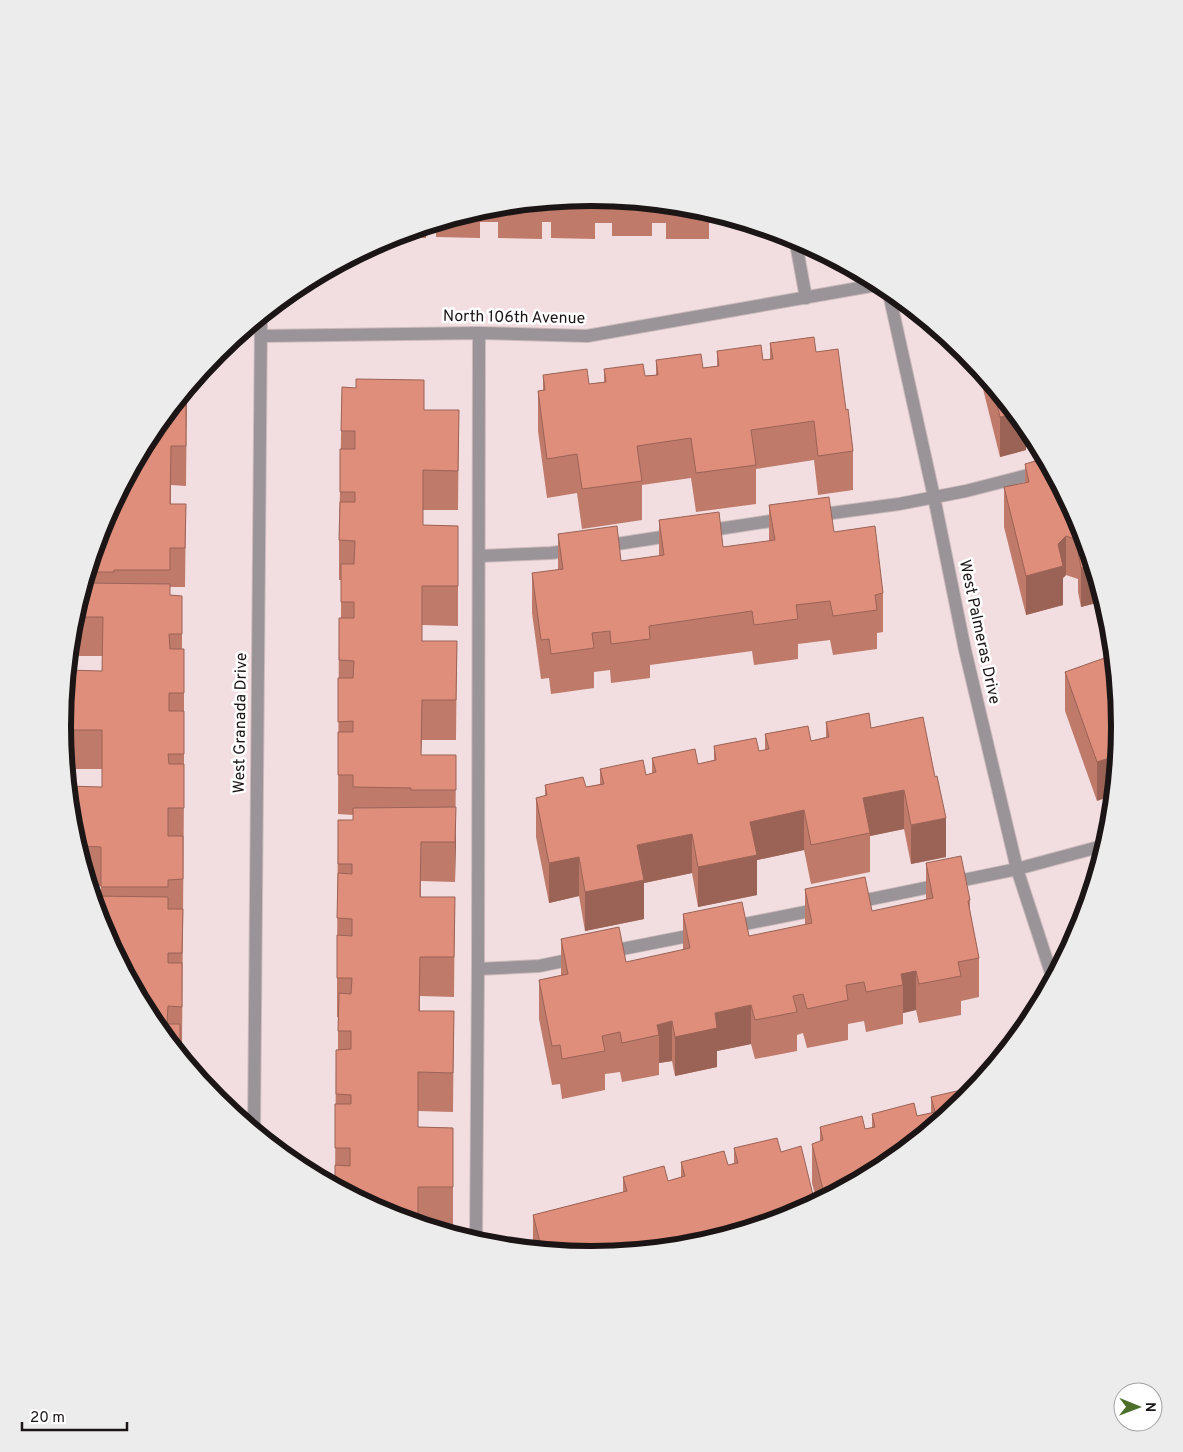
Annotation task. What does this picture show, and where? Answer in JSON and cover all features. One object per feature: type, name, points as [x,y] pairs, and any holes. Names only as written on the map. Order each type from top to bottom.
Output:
[{"type":"street","points":[[797,248],[806,298]]},
{"type":"street","name":"North 106th Avenue","points":[[261,336],[479,333],[587,336],[870,286]]},
{"type":"street","name":"West Palmeras Drive","points":[[890,300],[934,497],[964,650],[1017,870],[1050,971]]},
{"type":"street","name":"West Granada Drive","points":[[254,1122],[261,324]]},
{"type":"street","points":[[476,1233],[479,333]]},
{"type":"street","points":[[479,556],[551,553],[899,504],[966,491],[1044,471]]},
{"type":"street","points":[[478,969],[539,966],[1017,870],[1097,847]]},
{"type":"building","points":[[814,337],[816,352],[838,349],[853,451],[818,456],[814,421],[751,430],[756,465],[696,473],[691,438],[637,446],[642,481],[582,489],[577,454],[547,459],[538,391],[545,390],[543,375],[587,369],[589,384],[606,382],[604,369],[643,364],[645,376],[658,375],[656,360],[701,354],[703,368],[719,366],[717,351],[761,345],[763,360],[773,359],[770,343]]},
{"type":"building","points":[[356,379],[424,380],[424,410],[459,410],[458,471],[423,470],[423,525],[458,526],[458,586],[422,586],[422,641],[457,641],[456,700],[422,700],[421,755],[456,755],[456,790],[353,787],[353,775],[338,775],[338,732],[353,732],[353,721],[338,722],[338,678],[353,678],[354,661],[339,660],[339,618],[354,618],[354,602],[341,602],[341,564],[354,564],[355,541],[339,540],[340,502],[355,502],[355,492],[340,492],[340,449],[355,449],[355,431],[341,431],[342,387],[356,388]]},
{"type":"building","points":[[996,398],[1009,415],[1000,417]]},
{"type":"building","points":[[186,402],[186,446],[171,446],[170,504],[186,504],[185,548],[170,548],[170,570],[114,570],[114,572],[95,572],[111,527],[141,466],[159,437]]},
{"type":"building","points":[[1038,460],[1058,496],[1077,540],[1066,536],[1058,544],[1063,566],[1026,576],[1004,487],[1029,482],[1025,464]]},
{"type":"building","points":[[829,497],[834,532],[875,526],[883,593],[875,595],[877,610],[833,616],[830,601],[796,605],[798,619],[754,625],[752,611],[649,626],[650,639],[611,644],[610,631],[592,633],[594,648],[551,654],[549,639],[541,640],[532,573],[563,569],[558,534],[617,526],[621,561],[664,555],[659,520],[719,512],[723,547],[775,540],[769,505]]},
{"type":"building","points":[[1079,547],[1086,567],[1081,568],[1078,552]]},
{"type":"building","points":[[91,583],[170,584],[170,595],[182,596],[182,634],[169,634],[170,649],[184,649],[184,693],[169,693],[169,711],[184,711],[184,754],[168,754],[169,764],[184,764],[184,808],[168,808],[168,836],[183,836],[183,879],[168,880],[168,887],[101,887],[101,847],[86,846],[75,786],[102,787],[102,730],[71,730],[72,692],[75,670],[102,671],[103,617],[83,617]]},
{"type":"building","points":[[1107,657],[1111,692],[1111,757],[1097,762],[1065,672]]},
{"type":"building","points":[[869,713],[871,728],[923,717],[935,777],[937,776],[946,818],[911,825],[904,790],[863,798],[870,833],[811,845],[804,810],[750,822],[757,855],[698,867],[692,834],[637,845],[644,880],[585,892],[579,857],[549,863],[536,798],[547,795],[545,785],[583,777],[586,787],[604,784],[600,769],[643,760],[646,775],[656,772],[652,758],[695,749],[698,764],[716,760],[714,746],[756,738],[759,751],[769,749],[765,734],[808,726],[811,741],[829,737],[826,722]]},
{"type":"building","points":[[456,807],[455,842],[421,842],[420,897],[455,897],[454,957],[420,957],[419,1011],[454,1011],[453,1073],[418,1072],[418,1127],[453,1128],[453,1187],[418,1187],[418,1217],[361,1193],[335,1179],[335,1165],[350,1166],[350,1148],[335,1148],[335,1104],[351,1104],[351,1095],[336,1094],[336,1050],[351,1049],[351,1031],[338,1031],[339,993],[351,994],[352,978],[337,978],[337,935],[352,936],[352,919],[337,918],[338,873],[352,874],[352,864],[338,864],[338,820],[353,820],[353,808]]},
{"type":"building","points":[[961,856],[979,958],[958,962],[961,976],[919,984],[916,971],[901,974],[903,985],[866,992],[864,982],[846,985],[848,1000],[807,1009],[803,994],[793,996],[797,1012],[755,1020],[751,1005],[715,1013],[717,1028],[675,1037],[672,1021],[657,1025],[659,1035],[622,1043],[620,1032],[602,1036],[605,1051],[562,1059],[560,1045],[552,1046],[539,980],[568,974],[561,939],[619,927],[626,962],[690,948],[683,914],[742,902],[749,936],[812,923],[805,889],[865,877],[872,911],[933,898],[926,863]]},
{"type":"building","points":[[100,896],[168,897],[168,909],[183,909],[182,953],[168,953],[168,963],[182,963],[182,1007],[168,1006],[167,1024],[180,1024],[180,1044],[141,986],[125,956]]},
{"type":"building","points":[[963,1089],[935,1117],[881,1159],[824,1192],[812,1144],[823,1140],[820,1127],[862,1116],[865,1129],[875,1127],[872,1114],[914,1103],[917,1116],[935,1112],[931,1097]]},
{"type":"building","points":[[777,1138],[781,1152],[801,1146],[813,1197],[759,1219],[726,1229],[659,1242],[592,1246],[540,1243],[533,1215],[627,1191],[623,1177],[664,1166],[668,1181],[685,1176],[681,1162],[724,1151],[728,1165],[738,1163],[734,1148]]}]
